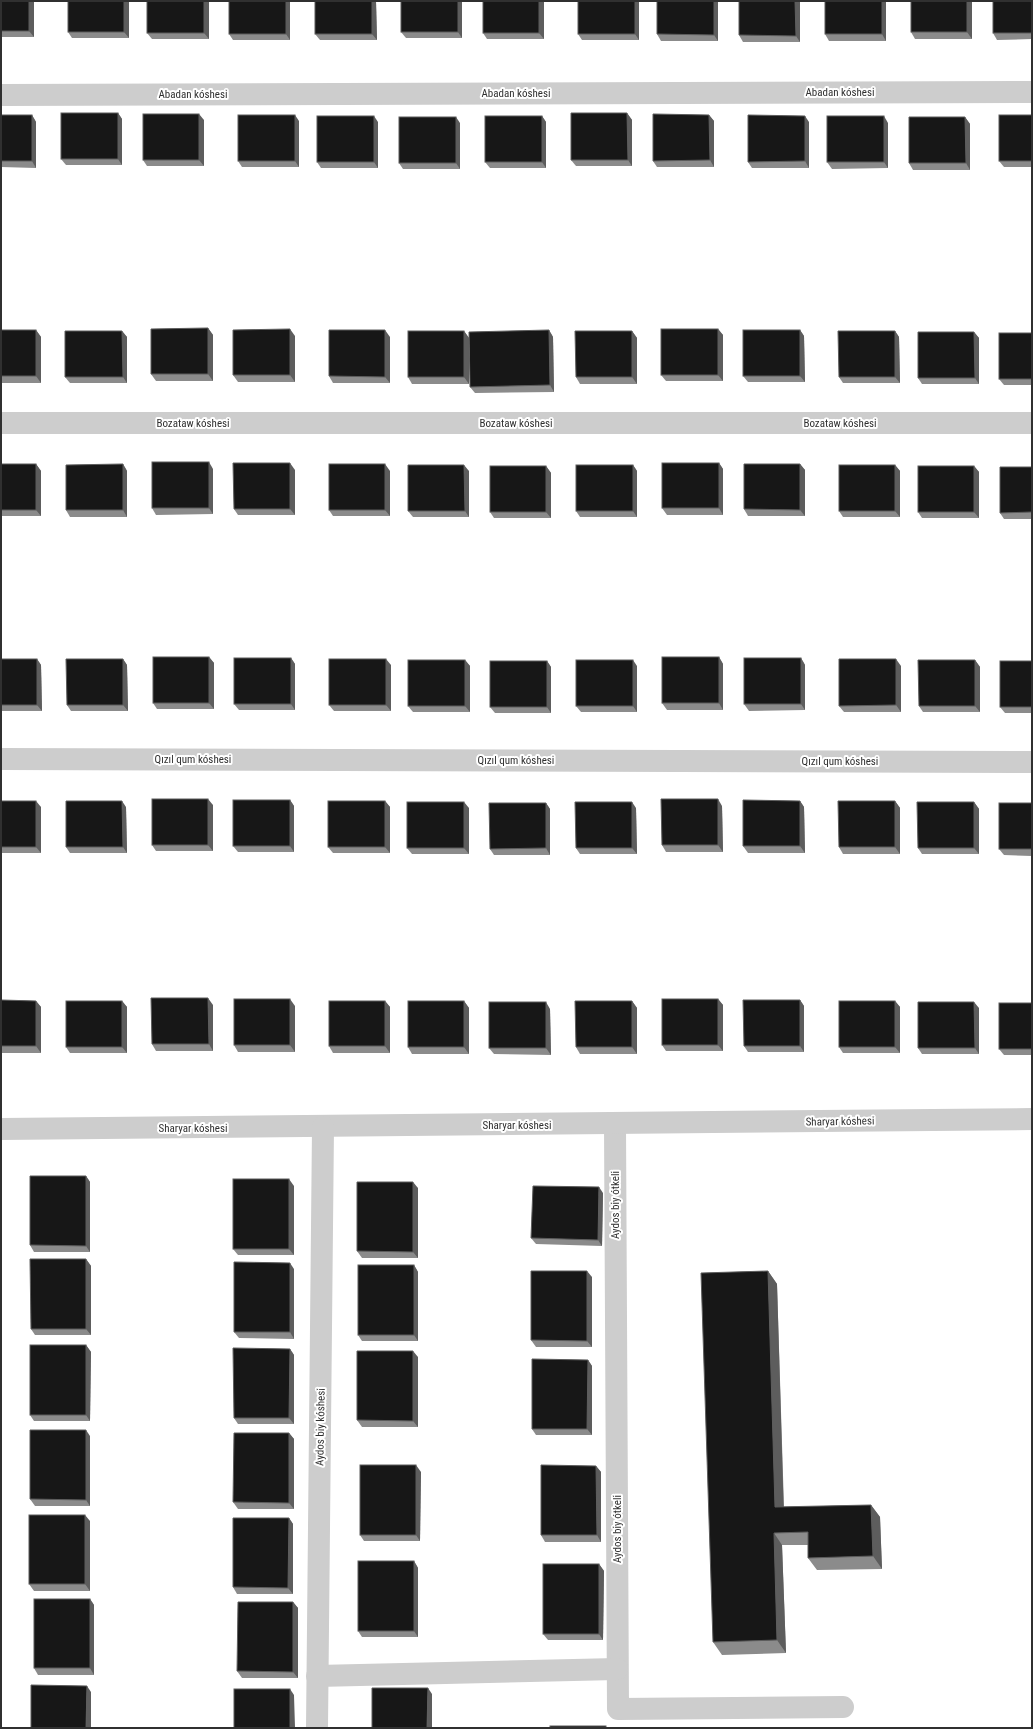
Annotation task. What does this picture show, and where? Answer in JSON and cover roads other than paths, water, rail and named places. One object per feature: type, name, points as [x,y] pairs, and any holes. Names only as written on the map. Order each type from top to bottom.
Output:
[{"type":"street","name":"Abadan kóshesi","points":[[1,95],[1032,92]]},
{"type":"street","name":"Bozataw kóshesi","points":[[1,423],[1032,423]]},
{"type":"street","name":"Qızıl qum kóshesi","points":[[1,759],[1032,762]]},
{"type":"street","name":"Sharyar kóshesi","points":[[1,1129],[1032,1119]]},
{"type":"street","name":"Aydos biy ótkeli","points":[[615,1124],[618,1709],[843,1707]]},
{"type":"street","name":"Aydos biy kóshesi","points":[[317,1728],[323,1126]]},
{"type":"street","points":[[318,1676],[617,1669]]}]
